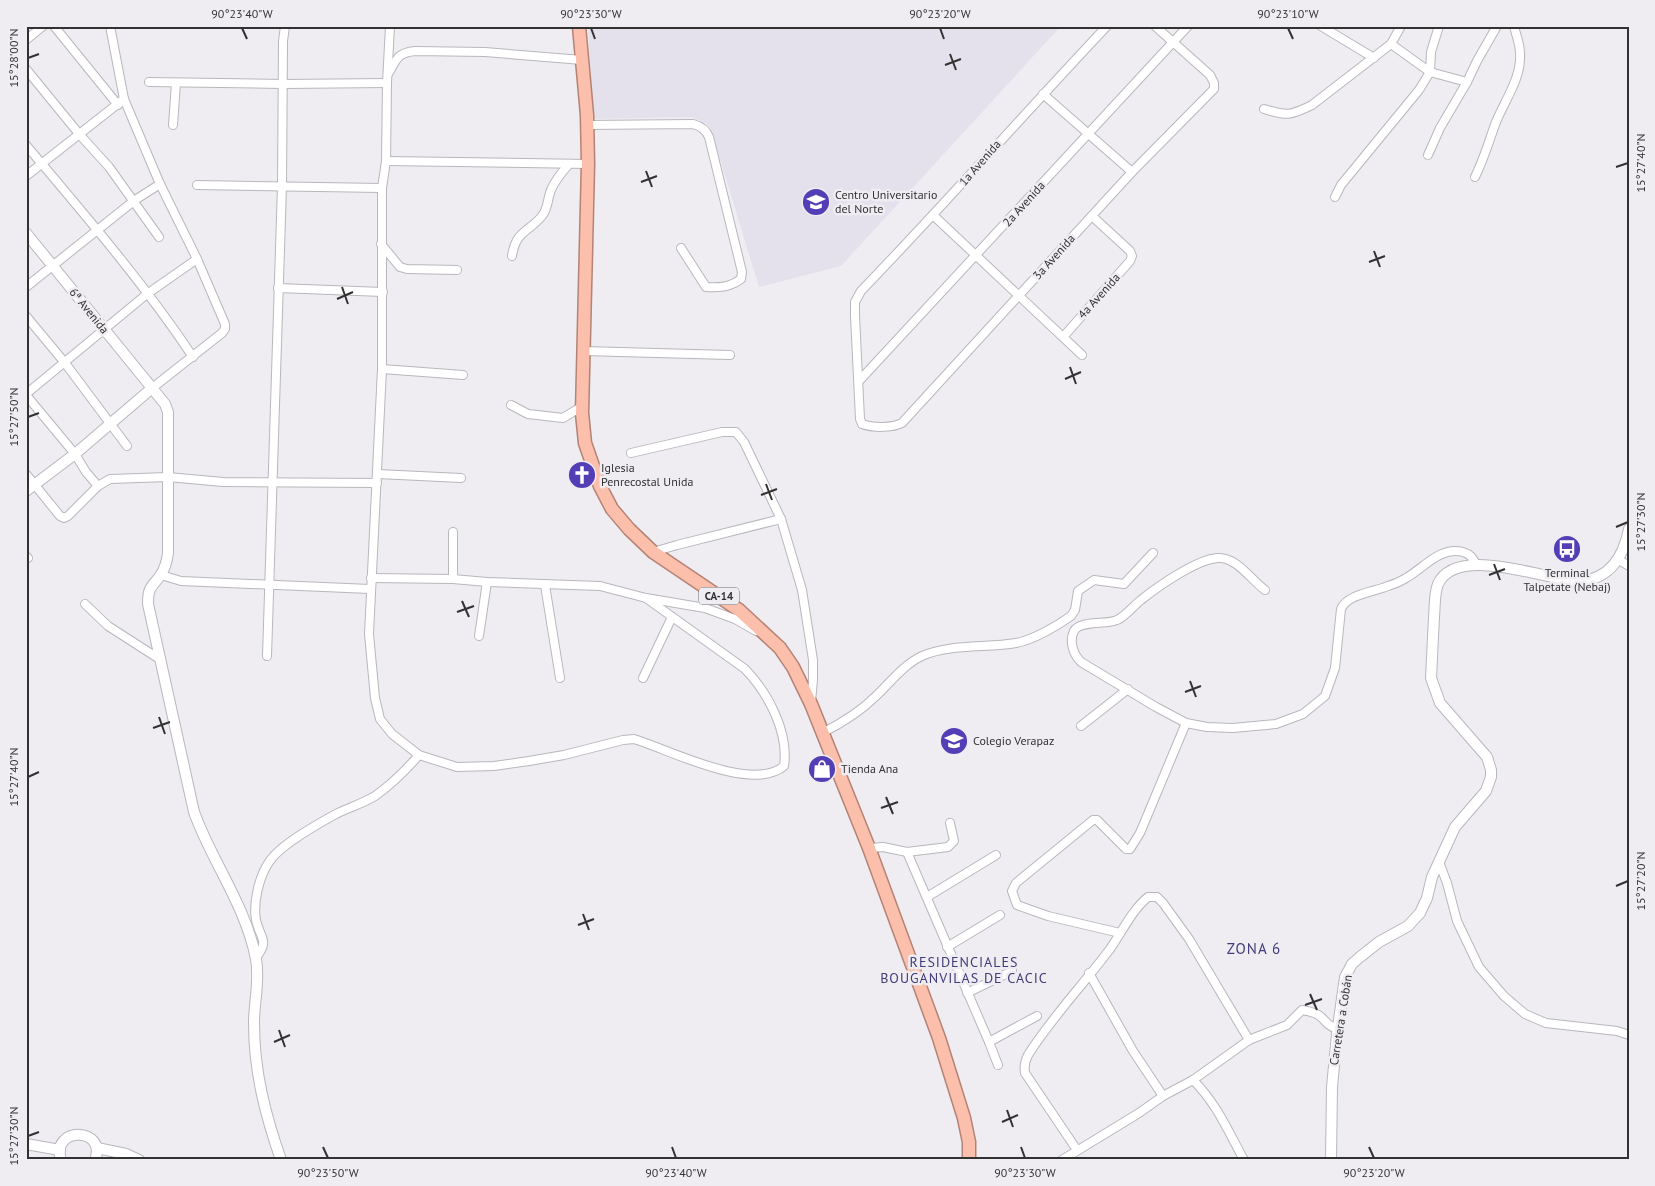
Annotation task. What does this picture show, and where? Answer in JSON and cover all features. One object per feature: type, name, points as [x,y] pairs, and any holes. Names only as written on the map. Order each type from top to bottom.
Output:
[{"type":"highway","name":"CA-14","points":[[580,26],[588,164],[582,351],[582,407],[585,444],[600,486],[612,509],[628,529],[653,552],[739,610],[780,648],[792,667],[810,704],[868,848],[924,996],[956,1089],[966,1126],[969,1160]]},
{"type":"street","points":[[26,40],[43,26]]},
{"type":"street","points":[[30,488],[75,454],[225,328],[225,324],[197,259],[121,102],[54,26]]},
{"type":"street","points":[[110,26],[121,102]]},
{"type":"street","points":[[267,656],[282,186],[283,41],[285,26]]},
{"type":"street","points":[[390,26],[386,162],[382,188],[382,369],[368,634],[374,698],[380,719],[392,734],[419,755],[457,767],[494,766],[564,755],[634,739],[708,766],[762,775],[778,772],[784,766],[785,743],[775,714],[756,681],[745,669],[646,598]]},
{"type":"street","name":"1a Avenida","points":[[859,381],[855,302],[861,292],[934,216],[991,150],[1107,26]]},
{"type":"street","points":[[1155,26],[1173,42]]},
{"type":"street","name":"2a Avenida","points":[[859,381],[976,257],[1188,26]]},
{"type":"street","points":[[1320,26],[1374,58]]},
{"type":"street","points":[[1264,109],[1286,115],[1298,112],[1312,105],[1391,44],[1401,26]]},
{"type":"street","points":[[1335,197],[1341,185],[1419,90],[1430,72],[1432,52],[1439,26]]},
{"type":"street","points":[[1428,155],[1440,128],[1497,26]]},
{"type":"street","points":[[1475,177],[1485,158],[1496,122],[1511,91],[1519,68],[1520,52],[1514,26]]},
{"type":"street","name":"3a Avenida","points":[[859,381],[860,419],[862,424],[868,426],[896,426],[905,420],[1132,172],[1214,89],[1214,83],[1210,75],[1173,42]]},
{"type":"street","points":[[1391,44],[1430,72],[1467,82]]},
{"type":"street","points":[[387,79],[398,56],[415,51],[485,52],[582,60]]},
{"type":"street","points":[[26,69],[109,167],[135,200],[159,236]]},
{"type":"street","points":[[149,82],[283,84],[387,79]]},
{"type":"street","points":[[174,125],[176,83]]},
{"type":"street","points":[[1043,94],[1132,172]]},
{"type":"street","points":[[26,176],[121,102]]},
{"type":"street","points":[[587,124],[693,124],[702,128],[708,134],[742,272],[741,279],[734,284],[721,288],[706,287],[681,248]]},
{"type":"street","points":[[26,145],[97,230],[167,319],[193,356]]},
{"type":"street","points":[[386,162],[588,164]]},
{"type":"street","points":[[512,256],[517,239],[545,211],[551,191],[558,177],[569,164]]},
{"type":"street","points":[[26,287],[135,200],[160,184]]},
{"type":"street","points":[[197,185],[382,188]]},
{"type":"street","points":[[934,216],[976,257],[1064,336],[1082,355]]},
{"type":"street","name":"4a Avenida","points":[[1064,336],[1132,256],[1130,250],[1092,216]]},
{"type":"street","name":"6ª Avenida","points":[[26,233],[165,404],[168,412],[168,553],[160,575],[148,594],[148,604],[194,812],[200,830],[246,925],[256,958],[258,985],[254,1020],[255,1062],[268,1121],[281,1160]]},
{"type":"street","points":[[382,244],[400,266],[407,269],[456,270]]},
{"type":"street","points":[[98,486],[86,472],[75,454],[26,394],[147,294],[197,259]]},
{"type":"street","points":[[278,288],[383,292]]},
{"type":"street","points":[[26,316],[127,446]]},
{"type":"street","points":[[582,351],[730,355]]},
{"type":"street","points":[[382,369],[463,375]]},
{"type":"street","points":[[511,405],[528,414],[564,418],[582,407]]},
{"type":"street","points":[[631,453],[722,432],[736,432],[744,442],[781,519],[802,590],[813,660],[810,704]]},
{"type":"street","points":[[26,474],[30,488],[64,518],[98,486],[110,479],[168,476],[215,481],[272,482],[377,478],[461,478]]},
{"type":"street","points":[[653,552],[781,519]]},
{"type":"street","points":[[1629,529],[1619,560],[1629,566]]},
{"type":"street","points":[[453,532],[453,580]]},
{"type":"street","points":[[1264,590],[1232,561],[1218,558],[1183,571],[1161,585],[1118,620],[1080,625],[1074,629],[1072,642],[1076,657],[1114,683],[1186,723],[1207,727],[1233,728],[1276,724],[1303,714],[1325,696],[1335,668],[1343,603],[1351,598],[1382,589],[1406,579],[1444,552],[1456,550],[1467,553],[1475,559],[1476,564]]},
{"type":"street","points":[[822,734],[850,718],[875,698],[908,664],[922,656],[946,649],[1015,643],[1029,639],[1071,616],[1075,610],[1078,591],[1094,580],[1124,584],[1153,553]]},
{"type":"street","name":"Carretera a Cobán","points":[[1332,1155],[1332,1086],[1337,1029],[1346,977],[1352,964],[1378,942],[1408,926],[1420,913],[1455,826],[1486,790],[1491,777],[1487,757],[1440,703],[1431,678],[1435,597],[1438,584],[1452,569],[1459,566],[1476,564],[1582,581],[1602,574],[1619,560]]},
{"type":"street","points":[[160,575],[181,581],[370,589]]},
{"type":"street","points":[[371,578],[600,586],[646,598],[705,608],[735,619],[766,636]]},
{"type":"street","points":[[479,636],[487,582]]},
{"type":"street","points":[[545,585],[560,678]]},
{"type":"street","points":[[85,604],[108,626],[161,660]]},
{"type":"street","points":[[643,678],[672,617]]},
{"type":"street","points":[[1081,726],[1128,690]]},
{"type":"street","points":[[1120,933],[1048,916],[1017,905],[1012,891],[1016,884],[1093,820],[1098,820],[1120,844],[1126,849],[1130,849],[1140,833],[1186,723]]},
{"type":"street","points":[[256,958],[263,942],[256,921],[257,895],[262,874],[269,861],[291,841],[333,815],[374,796],[408,769],[419,755]]},
{"type":"street","points":[[868,848],[883,847],[906,852],[948,847],[954,841],[950,823]]},
{"type":"street","points":[[906,852],[990,1042],[998,1065]]},
{"type":"street","points":[[927,897],[996,855]]},
{"type":"street","points":[[1439,862],[1457,920],[1479,967],[1504,996],[1525,1014],[1546,1023],[1617,1031],[1629,1035]]},
{"type":"street","points":[[1077,1150],[1025,1073],[1024,1067],[1027,1057],[1140,905],[1148,897],[1157,897],[1164,903],[1188,939],[1248,1040]]},
{"type":"street","points":[[947,947],[1000,915]]},
{"type":"street","points":[[967,993],[1012,971]]},
{"type":"street","points":[[1089,973],[1133,1050],[1163,1096]]},
{"type":"street","points":[[1062,1160],[1139,1113],[1163,1096],[1193,1080],[1248,1040],[1287,1025],[1302,1010],[1321,1016],[1327,1025],[1337,1029]]},
{"type":"street","points":[[990,1042],[1037,1016]]},
{"type":"street","points":[[1193,1080],[1207,1093],[1244,1160]]},
{"type":"street","points":[[26,1144],[61,1155],[63,1142],[70,1136],[86,1135],[97,1148],[95,1160]]},
{"type":"street","points":[[97,1148],[126,1154],[139,1160]]},
{"type":"street","points":[[1325,1160],[1332,1155]]},
{"type":"shaded area","name":"Centro Universitario del Norte","points":[[588,26],[1061,26],[841,266],[759,287],[714,139],[707,124],[692,117],[593,119]]},
{"type":"place","name":"Centro Universitario del Norte","points":[[816,202]]},
{"type":"place","name":"Iglesia Penrecostal Unida","points":[[582,475]]},
{"type":"place","name":"Terminal Talpetate (Nebaj)","points":[[1567,549]]},
{"type":"place","name":"Colegio Verapaz","points":[[954,741]]},
{"type":"place","name":"Tienda Ana","points":[[822,769]]},
{"type":"district","name":"ZONA 6","points":[[1254,949]]},
{"type":"district","name":"RESIDENCIALES BOUGANVILAS DE CACIC","points":[[964,970]]}]
